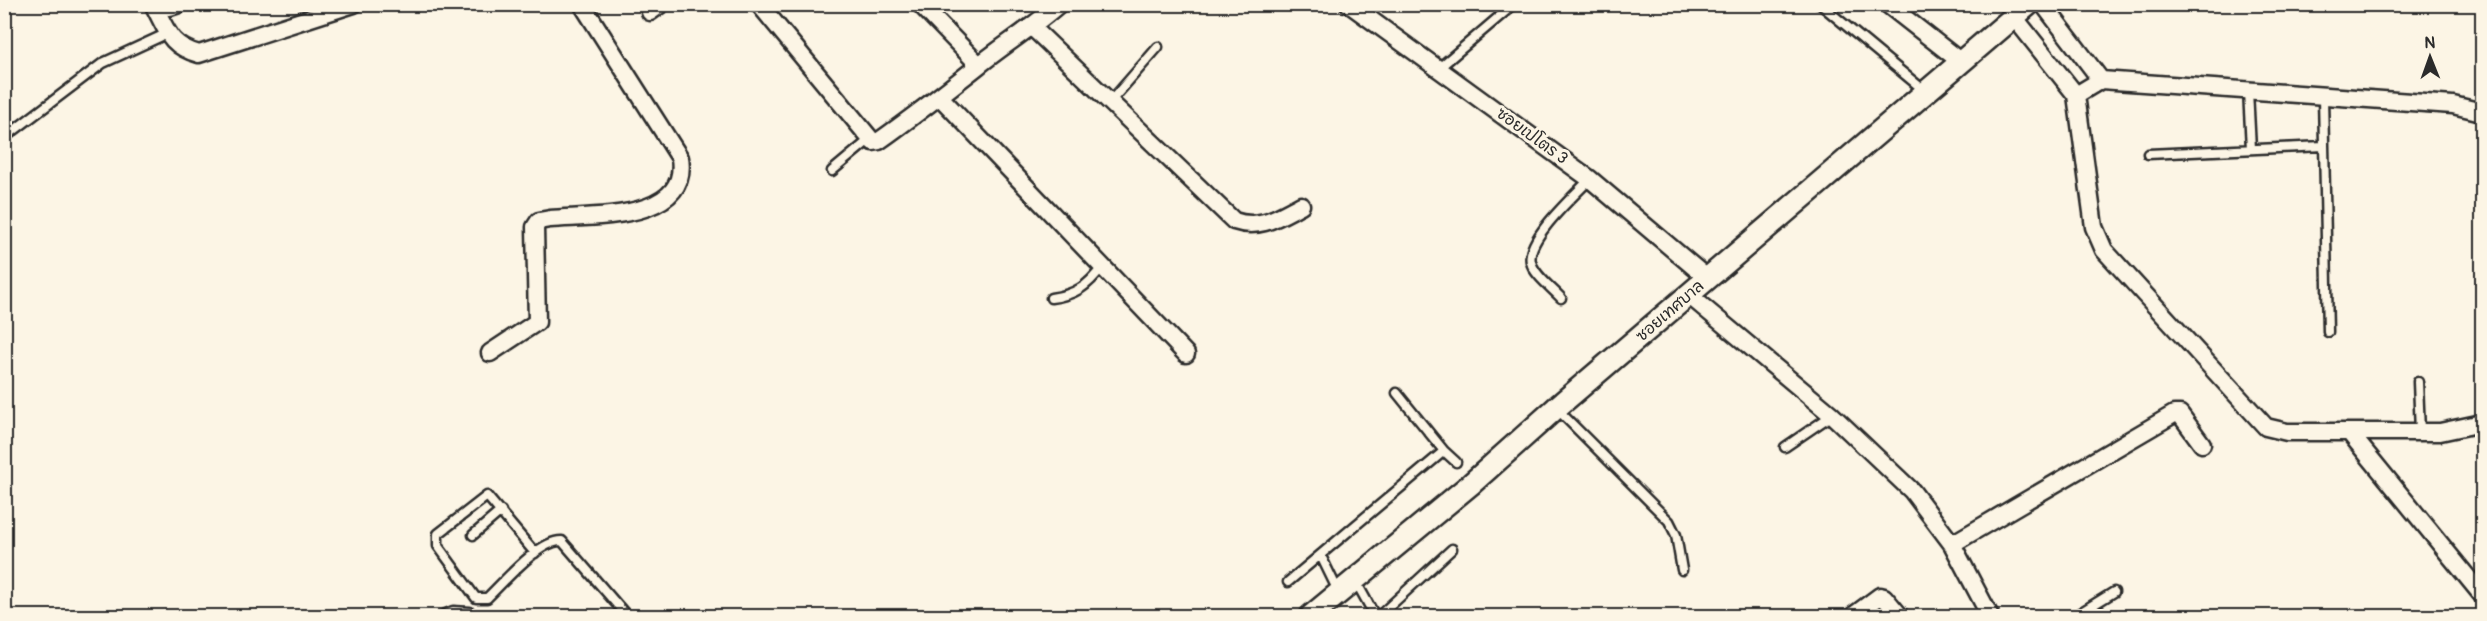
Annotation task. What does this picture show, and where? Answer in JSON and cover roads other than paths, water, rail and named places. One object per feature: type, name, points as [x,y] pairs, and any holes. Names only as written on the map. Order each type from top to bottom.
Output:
[{"type":"street","points":[[167,5],[168,33],[180,49],[199,54],[354,4]]},
{"type":"street","points":[[490,353],[537,322],[534,226],[537,223],[550,219],[643,210],[663,201],[671,193],[680,175],[680,158],[582,4]]},
{"type":"street","points":[[759,4],[869,140],[879,141],[941,98],[979,65],[1032,27],[1059,4]]},
{"type":"street","points":[[920,4],[979,65]]},
{"type":"street","name":"ซอยเปโตร 3","points":[[1349,4],[1590,179],[1707,278]]},
{"type":"street","points":[[1887,4],[1962,62]]},
{"type":"street","points":[[2043,4],[2101,80]]},
{"type":"street","points":[[2021,11],[2076,95],[2094,227],[2104,250],[2266,427],[2287,432],[2440,432],[2482,423]]},
{"type":"street","name":"ซอยเทศบาล","points":[[1311,616],[1471,484],[1556,408],[1690,296],[1707,278],[2021,11]]},
{"type":"street","points":[[1032,27],[1234,221],[1249,226],[1272,220],[1301,205]]},
{"type":"street","points":[[2076,95],[2101,80],[2453,105],[2482,112]]},
{"type":"street","points":[[941,98],[1186,354]]},
{"type":"street","points":[[1690,296],[1832,415],[1912,491],[1952,544],[1989,616]]},
{"type":"street","points":[[1952,544],[2174,414],[2180,414],[2202,444]]},
{"type":"street","points":[[2349,432],[2482,595]]},
{"type":"street","points":[[1853,616],[1880,596],[1884,597],[1900,616]]},
{"type":"lane","points":[[1439,68],[1514,4]]},
{"type":"lane","points":[[1820,4],[1927,93]]},
{"type":"lane","points":[[4,138],[103,63],[168,33]]},
{"type":"lane","points":[[1110,102],[1158,47]]},
{"type":"lane","points":[[2248,91],[2251,149]]},
{"type":"lane","points":[[2324,97],[2328,332]]},
{"type":"lane","points":[[831,171],[869,140]]},
{"type":"lane","points":[[2148,154],[2324,146]]},
{"type":"lane","points":[[1561,298],[1534,268],[1530,253],[1535,240],[1590,179]]},
{"type":"lane","points":[[1051,298],[1078,291],[1090,283],[1102,267]]},
{"type":"lane","points":[[2418,382],[2420,432]]},
{"type":"lane","points":[[1397,393],[1444,451],[1456,462]]},
{"type":"lane","points":[[1556,408],[1669,521],[1676,535],[1682,570]]},
{"type":"lane","points":[[1785,447],[1832,415]]},
{"type":"lane","points":[[1288,582],[1444,451]]},
{"type":"lane","points":[[535,553],[491,497],[484,497],[438,534],[438,546],[476,598],[487,598],[535,553],[555,541],[562,541],[627,616]]},
{"type":"lane","points":[[473,535],[501,511]]},
{"type":"lane","points":[[1321,556],[1347,587],[1377,616],[1452,549]]},
{"type":"lane","points":[[2075,616],[2114,592]]},
{"type":"lane","points":[[441,616],[453,611],[471,612],[474,616]]}]
